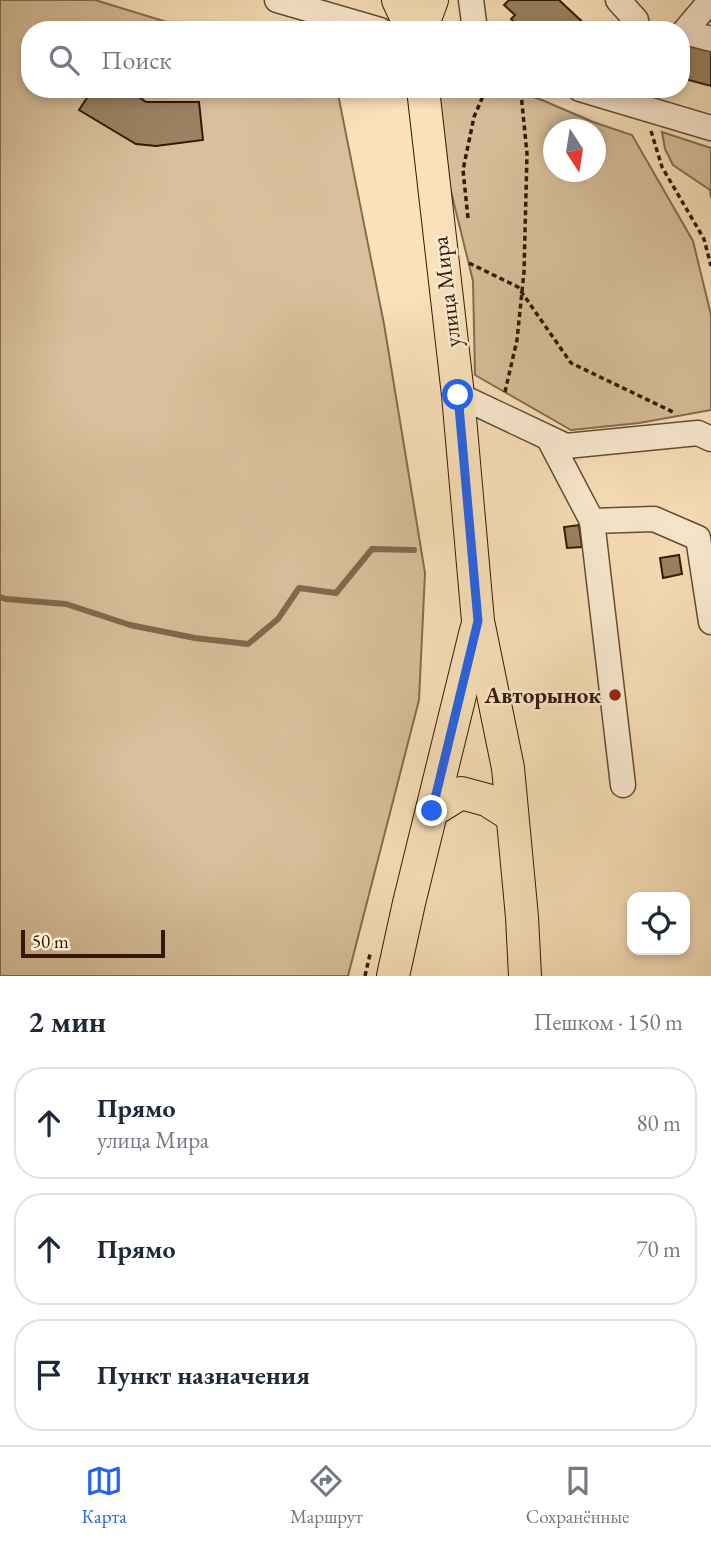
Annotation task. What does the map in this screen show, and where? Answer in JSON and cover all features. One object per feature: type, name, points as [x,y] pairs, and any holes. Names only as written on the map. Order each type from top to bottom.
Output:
[{"type":"main road","points":[[398,0],[408,21]]},
{"type":"main road","points":[[424,21],[432,0]]},
{"type":"main road","name":"улица Мира","points":[[424,98],[458,395],[478,621]]},
{"type":"main road","points":[[394,976],[409,903],[478,621]]},
{"type":"main road","points":[[478,621],[508,768],[525,976]]},
{"type":"main road","points":[[432,811],[461,793],[487,800],[512,816]]},
{"type":"street","points":[[276,0],[322,7],[357,21]]},
{"type":"street","points":[[471,0],[474,21]]},
{"type":"street","points":[[618,0],[635,17]]},
{"type":"street","points":[[690,25],[711,0]]},
{"type":"street","points":[[690,34],[711,39]]},
{"type":"street","points":[[643,99],[711,128]]},
{"type":"street","points":[[458,395],[566,446],[698,433],[711,439]]},
{"type":"street","points":[[549,439],[592,521],[623,785]]},
{"type":"street","points":[[592,521],[654,519],[698,538],[711,622]]},
{"type":"path","points":[[468,218],[463,170],[474,117],[482,98]]},
{"type":"path","points":[[505,392],[517,340],[524,272],[527,154],[521,98]]},
{"type":"path","points":[[643,99],[662,167],[704,239],[711,265]]},
{"type":"path","points":[[469,263],[518,287],[571,363],[680,416]]},
{"type":"path","points":[[365,976],[370,954]]},
{"type":"shaded area","points":[[0,0],[95,0],[164,21],[21,21],[21,98],[339,98],[384,324],[425,573],[419,700],[348,976],[0,976]]},
{"type":"shaded area","points":[[438,98],[536,98],[586,119],[543,119],[543,182],[606,182],[606,126],[632,135],[693,241],[711,315],[711,410],[639,423],[571,430],[475,375],[473,281],[434,122]]},
{"type":"shaded area","points":[[662,132],[711,148],[711,198],[710,190],[673,165],[665,149]]},
{"type":"building","points":[[509,0],[559,0],[582,21],[513,21],[511,19],[515,15],[504,5]]},
{"type":"building","points":[[690,44],[711,50],[711,86],[690,80]]},
{"type":"building","points":[[87,98],[199,102],[203,140],[156,146],[136,144],[79,110]]},
{"type":"building","points":[[579,525],[582,547],[567,548],[564,527]]},
{"type":"building","points":[[679,555],[682,574],[663,578],[660,558]]},
{"type":"waterway","points":[[0,597],[66,604],[130,625],[195,638],[248,644],[278,619],[299,588],[336,593],[372,549],[414,550]]},
{"type":"place","name":"Авторынок","points":[[615,695]]},
{"type":"route","points":[[432,811],[478,621],[458,395]]}]
